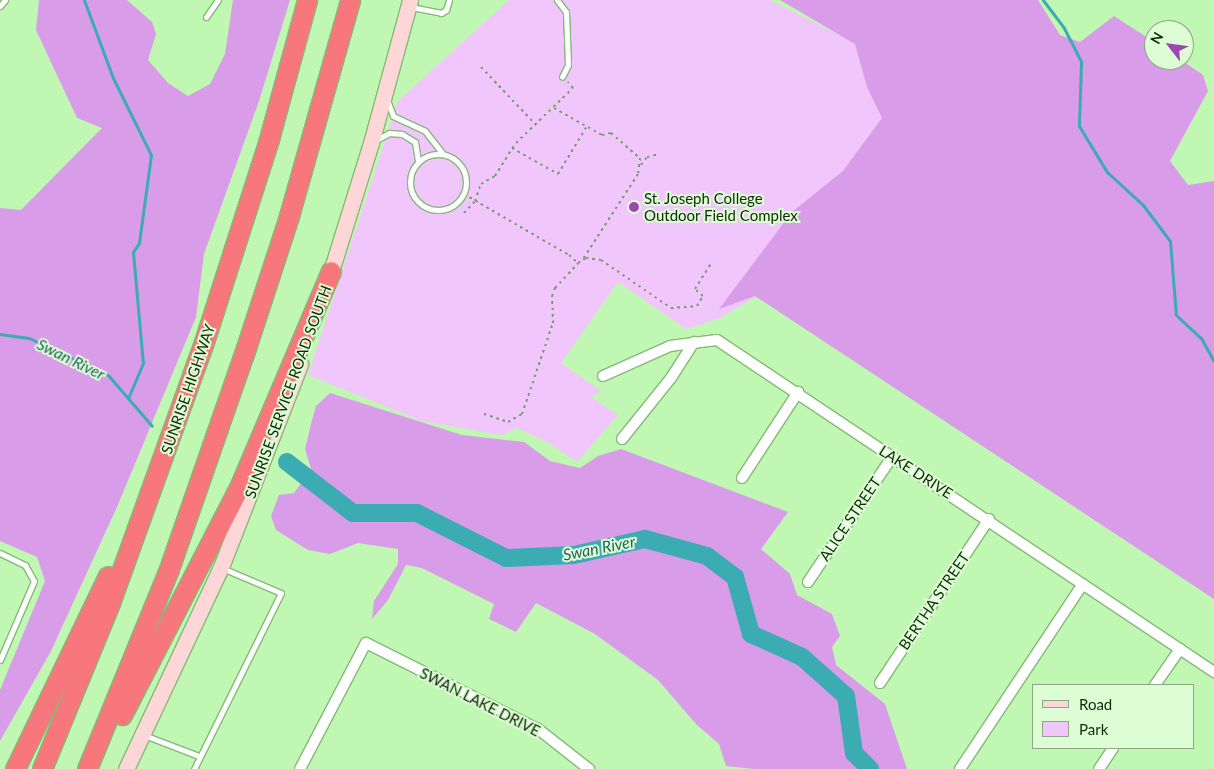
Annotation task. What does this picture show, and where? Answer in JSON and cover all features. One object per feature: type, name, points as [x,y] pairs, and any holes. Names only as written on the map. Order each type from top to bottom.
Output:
[{"type":"highway","name":"SUNRISE HIGHWAY","points":[[42,769],[153,488],[234,252],[307,0]]},
{"type":"highway","points":[[87,769],[169,568],[244,354],[289,216],[350,0]]},
{"type":"highway","points":[[93,769],[240,483],[331,271]]},
{"type":"highway","points":[[15,769],[153,488]]},
{"type":"main road","name":"SUNRISE SERVICE ROAD SOUTH","points":[[126,769],[221,567],[279,424],[331,271],[371,143],[409,3]]},
{"type":"street","name":"LAKE DRIVE","points":[[603,376],[670,346],[718,340],[989,519],[1214,672]]},
{"type":"street","points":[[622,439],[671,378],[694,342]]},
{"type":"street","points":[[742,478],[798,392]]},
{"type":"street","name":"ALICE STREET","points":[[808,582],[892,456]]},
{"type":"street","name":"BERTHA STREET","points":[[880,684],[989,519]]},
{"type":"street","points":[[960,769],[1082,584]]},
{"type":"street","name":"SWAN LAKE DRIVE","points":[[300,769],[366,643],[538,729],[589,769]]},
{"type":"street","points":[[1157,684],[1180,650]]},
{"type":"street","points":[[1099,769],[1112,749]]},
{"type":"lane","points":[[0,6],[5,0]]},
{"type":"lane","points":[[206,16],[218,0]]},
{"type":"lane","points":[[409,3],[441,13],[449,0]]},
{"type":"lane","points":[[557,0],[566,12],[568,65],[562,78]]},
{"type":"lane","points":[[385,94],[393,116],[425,131],[443,154]]},
{"type":"lane","points":[[371,143],[389,133],[402,134],[415,142],[418,162]]},
{"type":"lane","points":[[434,154],[443,154],[452,157],[464,170],[466,179],[464,194],[448,209],[429,209],[420,205],[410,188],[412,170],[418,162],[434,154]]},
{"type":"lane","points":[[0,553],[25,565],[34,581],[0,660]]},
{"type":"lane","points":[[194,769],[281,593],[221,567]]},
{"type":"lane","points":[[144,734],[199,756]]},
{"type":"path","points":[[481,67],[536,124]]},
{"type":"path","points":[[464,213],[475,201],[481,184],[495,176],[512,148],[574,88],[567,82],[572,76]]},
{"type":"path","points":[[554,108],[602,135],[611,133],[640,158],[641,165]]},
{"type":"path","points":[[512,148],[558,174],[587,126]]},
{"type":"path","points":[[582,261],[614,208],[622,202],[641,165],[647,157],[659,154]]},
{"type":"path","points":[[464,194],[569,255],[578,264]]},
{"type":"path","points":[[484,414],[508,422],[522,414],[553,323],[552,296],[555,288],[582,261],[594,257],[601,260],[672,308],[697,306],[703,296],[695,289],[711,262]]},
{"type":"green space","name":"St. Joseph College Outdoor Field Complex","points":[[509,0],[770,0],[1030,132],[720,318],[686,329],[618,282],[561,363],[601,391],[591,397],[618,415],[577,462],[549,443],[517,428],[502,435],[422,421],[308,375],[398,101]]},
{"type":"shaded area","points":[[39,0],[127,0],[152,22],[156,34],[148,60],[168,83],[188,96],[210,84],[225,54],[233,0],[290,0],[259,101],[204,254],[196,317],[117,507],[51,651],[0,741],[0,690],[45,581],[37,557],[0,541],[0,208],[21,210],[102,128],[77,118],[36,30]]},
{"type":"shaded area","points":[[780,0],[1038,0],[1060,35],[1080,42],[1114,16],[1144,36],[1144,70],[1194,69],[1203,75],[1208,91],[1170,161],[1188,185],[1214,181],[1214,599],[755,296],[719,309],[792,212],[843,171],[882,118],[867,87],[855,44]]},
{"type":"shaded area","points":[[330,393],[462,435],[524,442],[550,461],[580,468],[598,456],[621,449],[788,512],[761,549],[790,574],[797,595],[832,614],[840,636],[832,647],[836,665],[885,704],[907,769],[754,769],[726,766],[719,744],[696,724],[658,680],[595,634],[536,603],[516,632],[489,619],[494,604],[422,568],[406,565],[388,600],[372,619],[374,601],[398,564],[398,549],[358,543],[330,554],[308,550],[276,530],[271,516],[279,495],[294,493],[311,469],[305,449],[312,420],[316,406]]},
{"type":"waterway","points":[[84,0],[113,78],[151,155],[139,243],[133,252],[143,363],[128,398]]},
{"type":"waterway","points":[[1043,0],[1064,28],[1081,62],[1079,126],[1107,172],[1143,205],[1170,241],[1176,315],[1201,338],[1214,361]]},
{"type":"waterway","name":"Swan River","points":[[0,334],[29,338],[108,375],[152,426]]},
{"type":"waterway","name":"Swan River","points":[[287,462],[353,513],[417,513],[506,558],[574,555],[645,539],[707,556],[735,577],[751,634],[802,657],[846,696],[854,753],[870,769]]},
{"type":"place","name":"St. Joseph College Outdoor Field Complex","points":[[634,207]]}]
